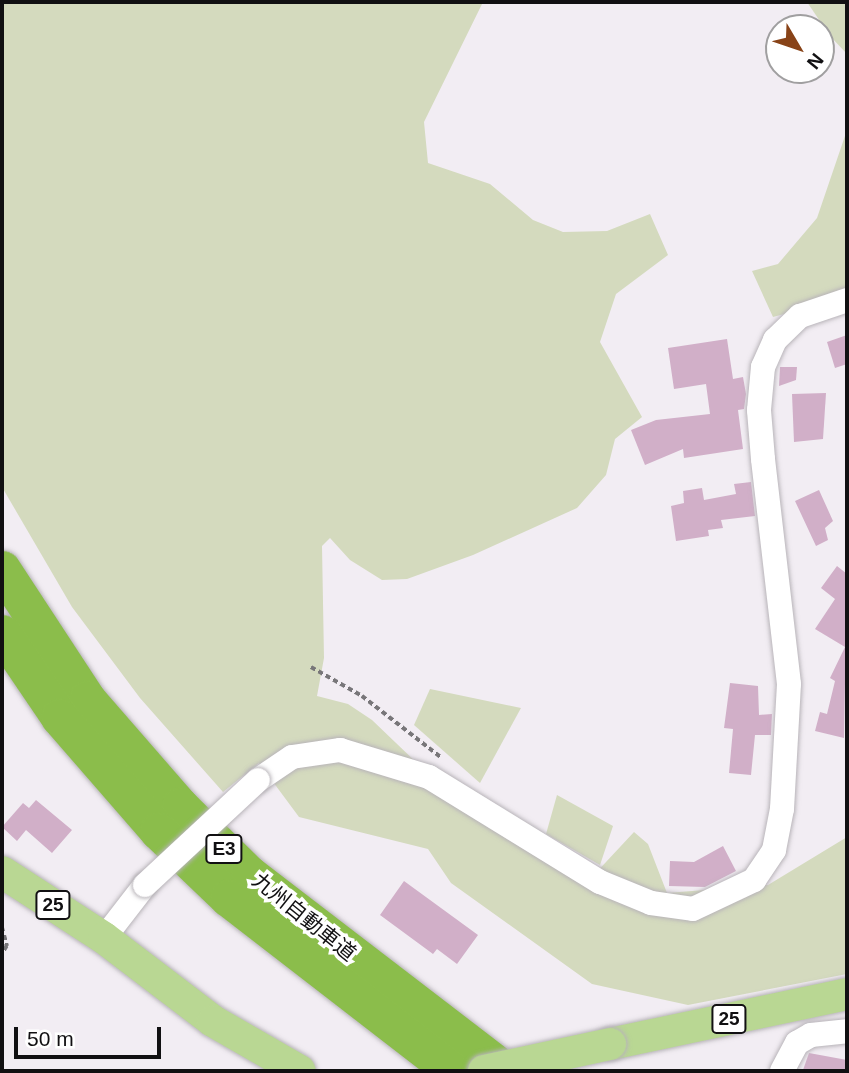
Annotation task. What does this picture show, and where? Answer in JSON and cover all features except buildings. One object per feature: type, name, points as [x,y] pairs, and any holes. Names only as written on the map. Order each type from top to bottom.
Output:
[{"type":"highway","name":"九州自動車道","points":[[2,569],[87,699],[180,806],[249,874],[506,1071]]},
{"type":"highway","name":"九州自動車道","points":[[2,633],[59,717],[158,831],[237,906],[452,1071]]},
{"type":"main road","name":"25","points":[[2,872],[104,938],[213,1021],[300,1071]]},
{"type":"main road","name":"25","points":[[484,1071],[847,994]]},
{"type":"street","points":[[104,938],[145,885],[258,780],[292,757],[340,750],[429,777],[600,882],[651,903],[693,909],[754,880],[774,850],[780,819],[789,684],[763,459],[759,410],[763,367],[775,340],[800,316],[847,300]]},
{"type":"street","points":[[782,1071],[797,1043],[811,1035],[847,1031]]},
{"type":"path","points":[[311,667],[362,696],[452,768]]},
{"type":"path","points":[[2,927],[6,946],[2,954]]},
{"type":"green space","points":[[2,2],[483,2],[424,122],[428,163],[490,184],[533,220],[563,232],[607,231],[650,214],[668,255],[616,294],[600,342],[642,417],[615,439],[606,475],[577,508],[473,555],[407,579],[382,580],[350,560],[330,538],[322,546],[324,658],[317,696],[348,704],[372,720],[467,811],[592,877],[634,832],[648,844],[667,893],[768,885],[847,837],[847,974],[688,1005],[592,984],[451,883],[428,849],[299,817],[259,763],[223,792],[140,698],[72,607],[2,487]]},
{"type":"green space","points":[[807,2],[847,2],[847,54],[835,41],[835,14],[815,14]]},
{"type":"green space","points":[[847,130],[847,297],[773,317],[752,271],[778,264],[817,218]]},
{"type":"green space","points":[[430,689],[521,708],[480,783],[414,725]]},
{"type":"green space","points":[[557,795],[613,826],[600,865],[546,834]]}]
